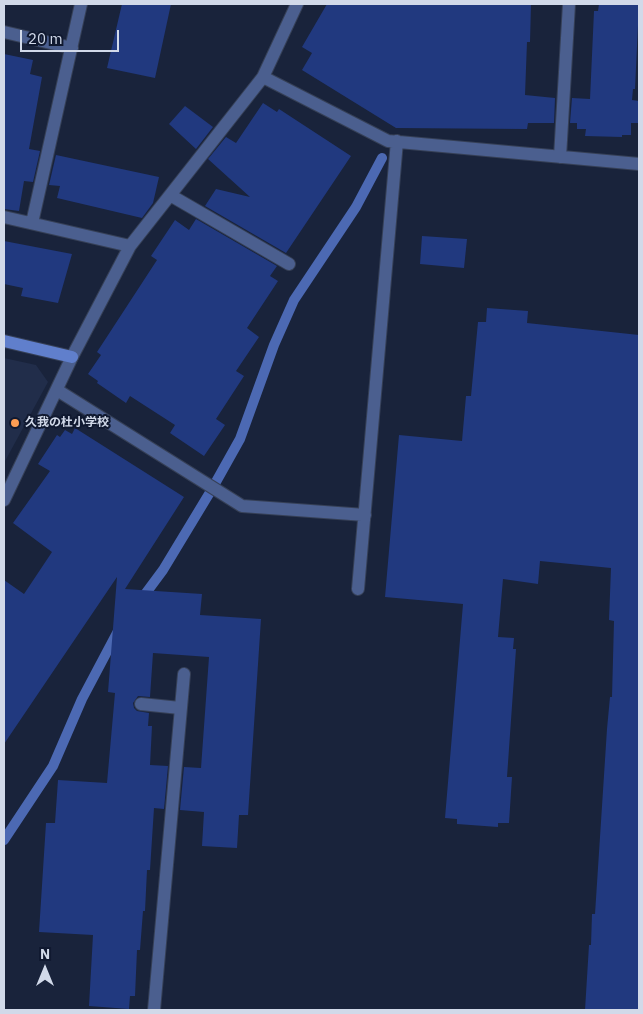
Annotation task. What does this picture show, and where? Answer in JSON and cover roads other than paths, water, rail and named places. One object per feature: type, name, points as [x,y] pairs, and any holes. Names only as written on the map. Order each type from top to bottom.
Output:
[{"type":"street","points":[[32,223],[81,4]]},
{"type":"street","points":[[4,500],[72,357],[130,246],[263,77],[297,4]]},
{"type":"street","points":[[560,157],[569,4]]},
{"type":"street","points":[[4,32],[72,48]]},
{"type":"street","points":[[263,77],[388,141],[639,164]]},
{"type":"street","points":[[358,589],[397,141]]},
{"type":"street","points":[[170,195],[290,264]]},
{"type":"street","points":[[4,217],[130,246]]},
{"type":"street","points":[[4,341],[72,357]]},
{"type":"street","points":[[57,390],[242,506],[365,515]]},
{"type":"street","points":[[154,1010],[184,674]]},
{"type":"street","points":[[141,704],[180,708]]},
{"type":"waterway","points":[[140,601],[163,570],[240,439],[274,345],[294,300],[356,207],[382,158]]},
{"type":"waterway","points":[[4,840],[53,766],[82,699],[118,631]]},
{"type":"place","name":"久我の杜小学校","points":[[15,423]]}]
